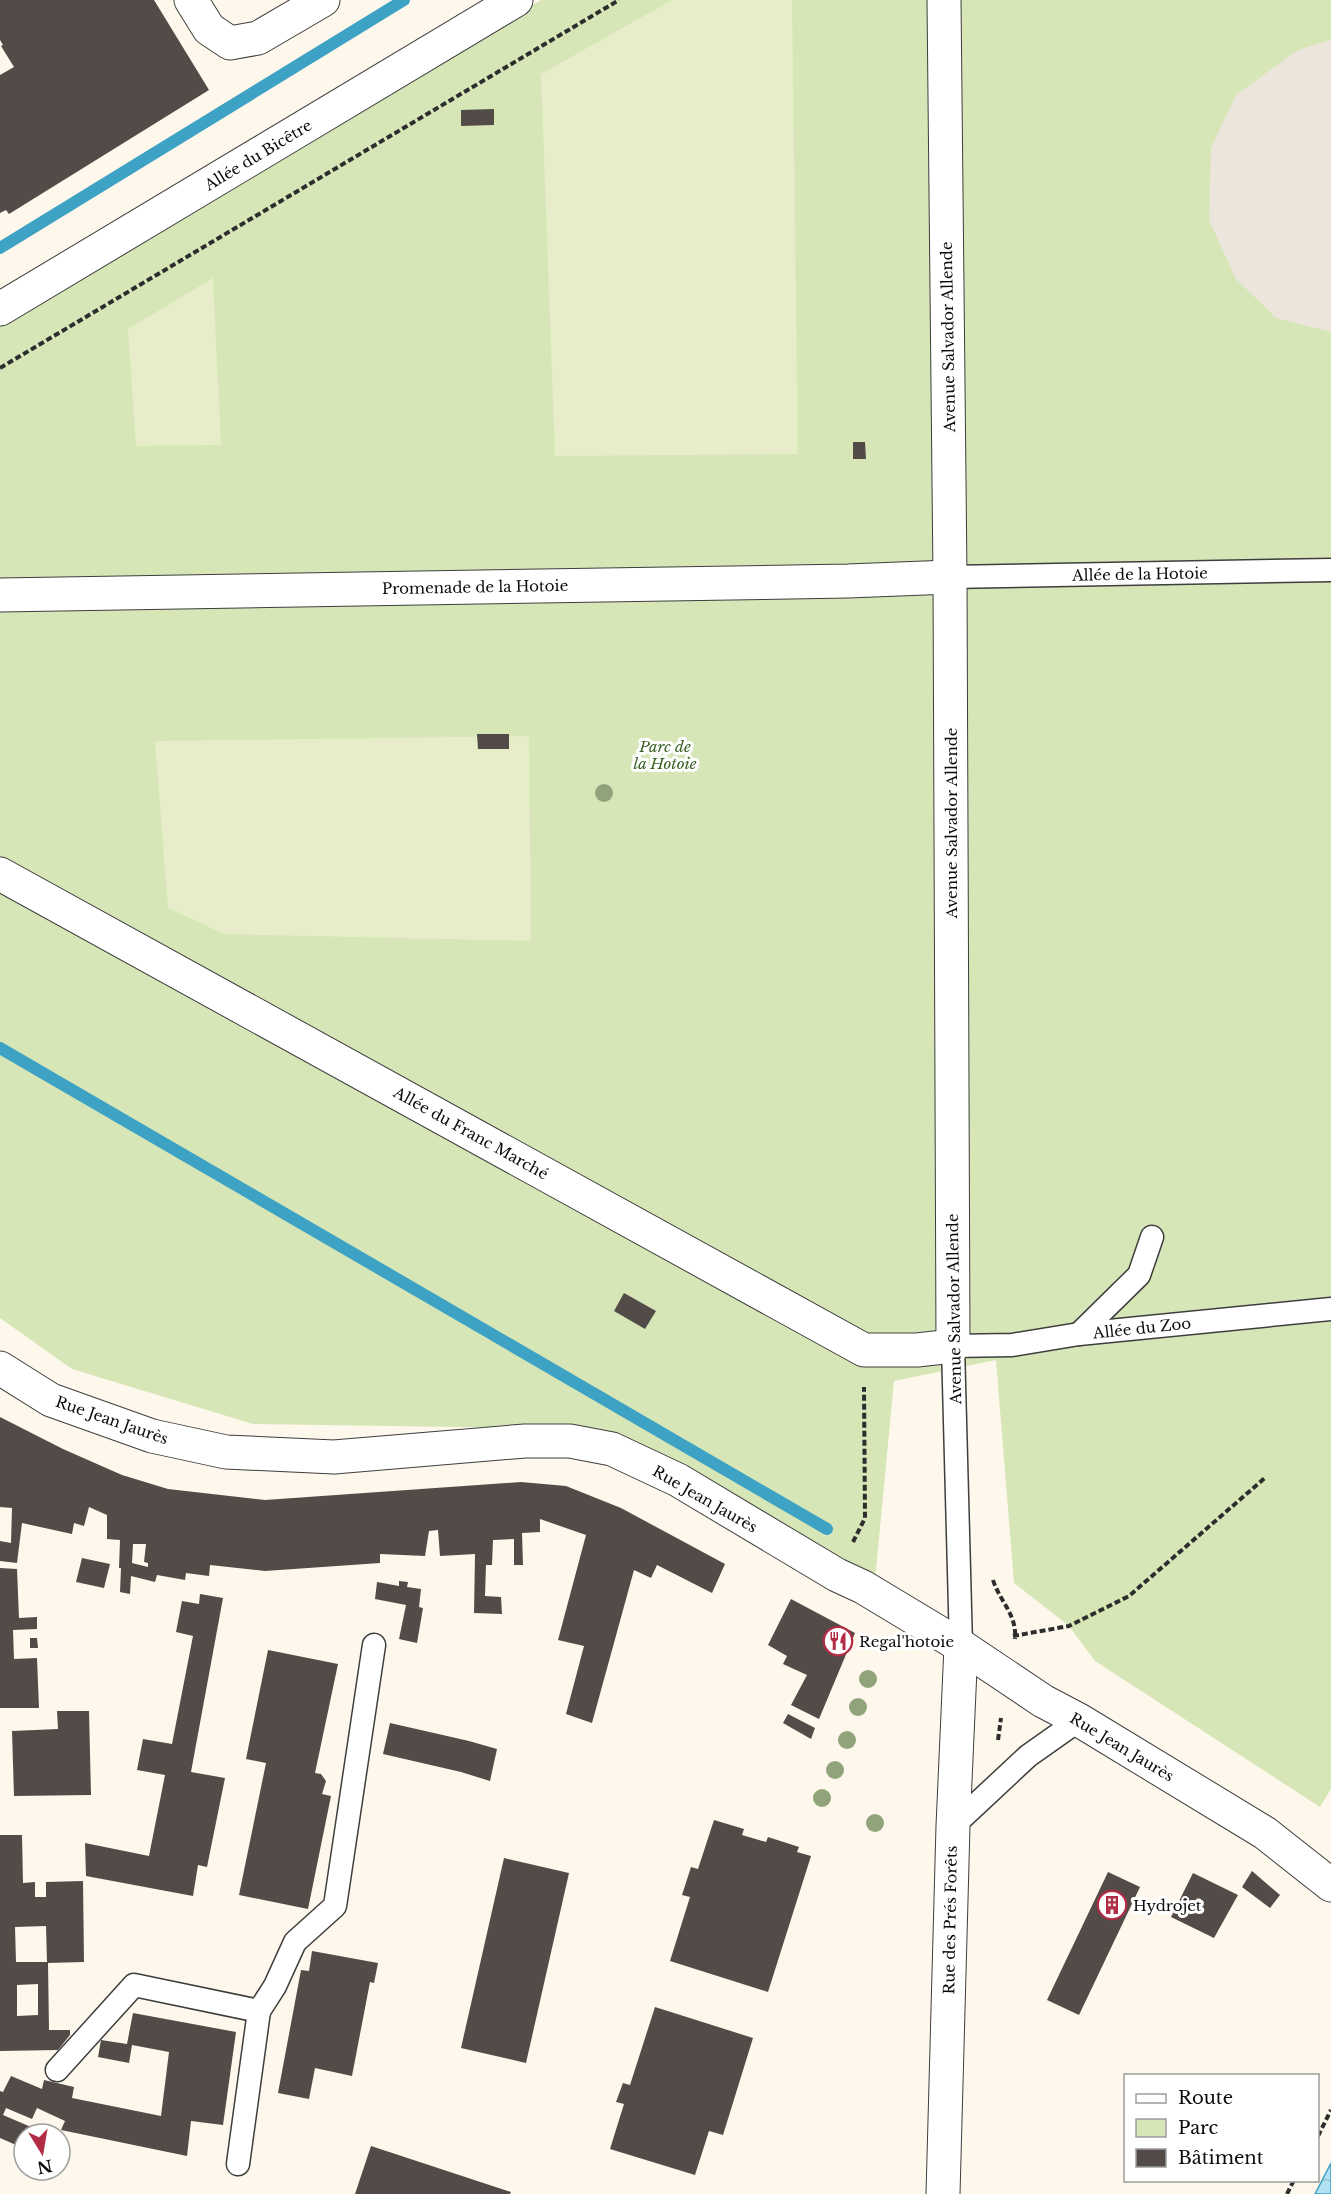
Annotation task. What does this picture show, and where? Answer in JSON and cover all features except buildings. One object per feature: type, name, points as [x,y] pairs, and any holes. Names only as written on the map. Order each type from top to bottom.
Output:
[{"type":"street","points":[[191,0],[209,28],[230,43],[258,38],[323,0]]},
{"type":"street","name":"Allée du Bicêtre","points":[[0,309],[516,0]]},
{"type":"street","name":"Avenue Salvador Allende","points":[[944,0],[950,577],[953,1346]]},
{"type":"street","name":"Promenade de la Hotoie","points":[[0,595],[824,582],[950,577]]},
{"type":"street","name":"Allée du Franc Marché","points":[[0,874],[864,1350],[916,1350],[953,1346]]},
{"type":"street","name":"Rue Jean Jaurès","points":[[0,1368],[51,1400],[152,1436],[226,1452],[334,1457],[525,1442],[570,1441],[612,1449],[678,1480],[962,1646],[1043,1701],[1079,1720],[1265,1833],[1331,1885]]},
{"type":"street","name":"Rue des Prés Forêts","points":[[943,2194],[953,1826],[962,1646]]},
{"type":"lane","name":"Allée de la Hotoie","points":[[950,577],[1331,570]]},
{"type":"lane","points":[[1080,1334],[1139,1275],[1152,1237]]},
{"type":"lane","name":"Allée du Zoo","points":[[953,1346],[1012,1345],[1080,1334],[1331,1309]]},
{"type":"lane","name":"Avenue Salvador Allende","points":[[953,1346],[962,1646]]},
{"type":"lane","points":[[238,2164],[259,2011],[275,1986],[295,1942],[335,1906],[374,1645]]},
{"type":"lane","points":[[953,1826],[1028,1756],[1079,1720]]},
{"type":"lane","points":[[57,2070],[134,1985],[259,2011]]},
{"type":"path","points":[[0,368],[619,0]]},
{"type":"path","points":[[837,1575],[865,1518],[864,1350]]},
{"type":"path","points":[[962,1646],[1069,1626],[1129,1596],[1266,1477]]},
{"type":"path","points":[[1319,2132],[1331,2110]]},
{"type":"green space","name":"Parc de la Hotoie","points":[[541,0],[1331,0],[1331,1789],[1320,1807],[1095,1661],[1069,1626],[1014,1583],[996,1360],[894,1381],[875,1580],[592,1429],[253,1424],[72,1369],[0,1318],[0,324]]},
{"type":"green space","points":[[672,0],[792,0],[798,454],[555,456],[541,74]]},
{"type":"green space","points":[[213,278],[221,445],[136,446],[128,329]]},
{"type":"green space","points":[[529,736],[531,941],[224,934],[168,908],[155,741]]},
{"type":"shaded area","points":[[1331,40],[1331,332],[1276,318],[1236,279],[1209,220],[1211,148],[1236,95],[1298,50]]},
{"type":"water","points":[[1331,2163],[1331,2194],[1315,2194]]},
{"type":"waterway","points":[[0,248],[404,0]]},
{"type":"waterway","points":[[0,1048],[827,1529]]},
{"type":"place","name":"Regal'hotoie","points":[[838,1641]]},
{"type":"place","name":"Hydrojet","points":[[1112,1905]]}]
